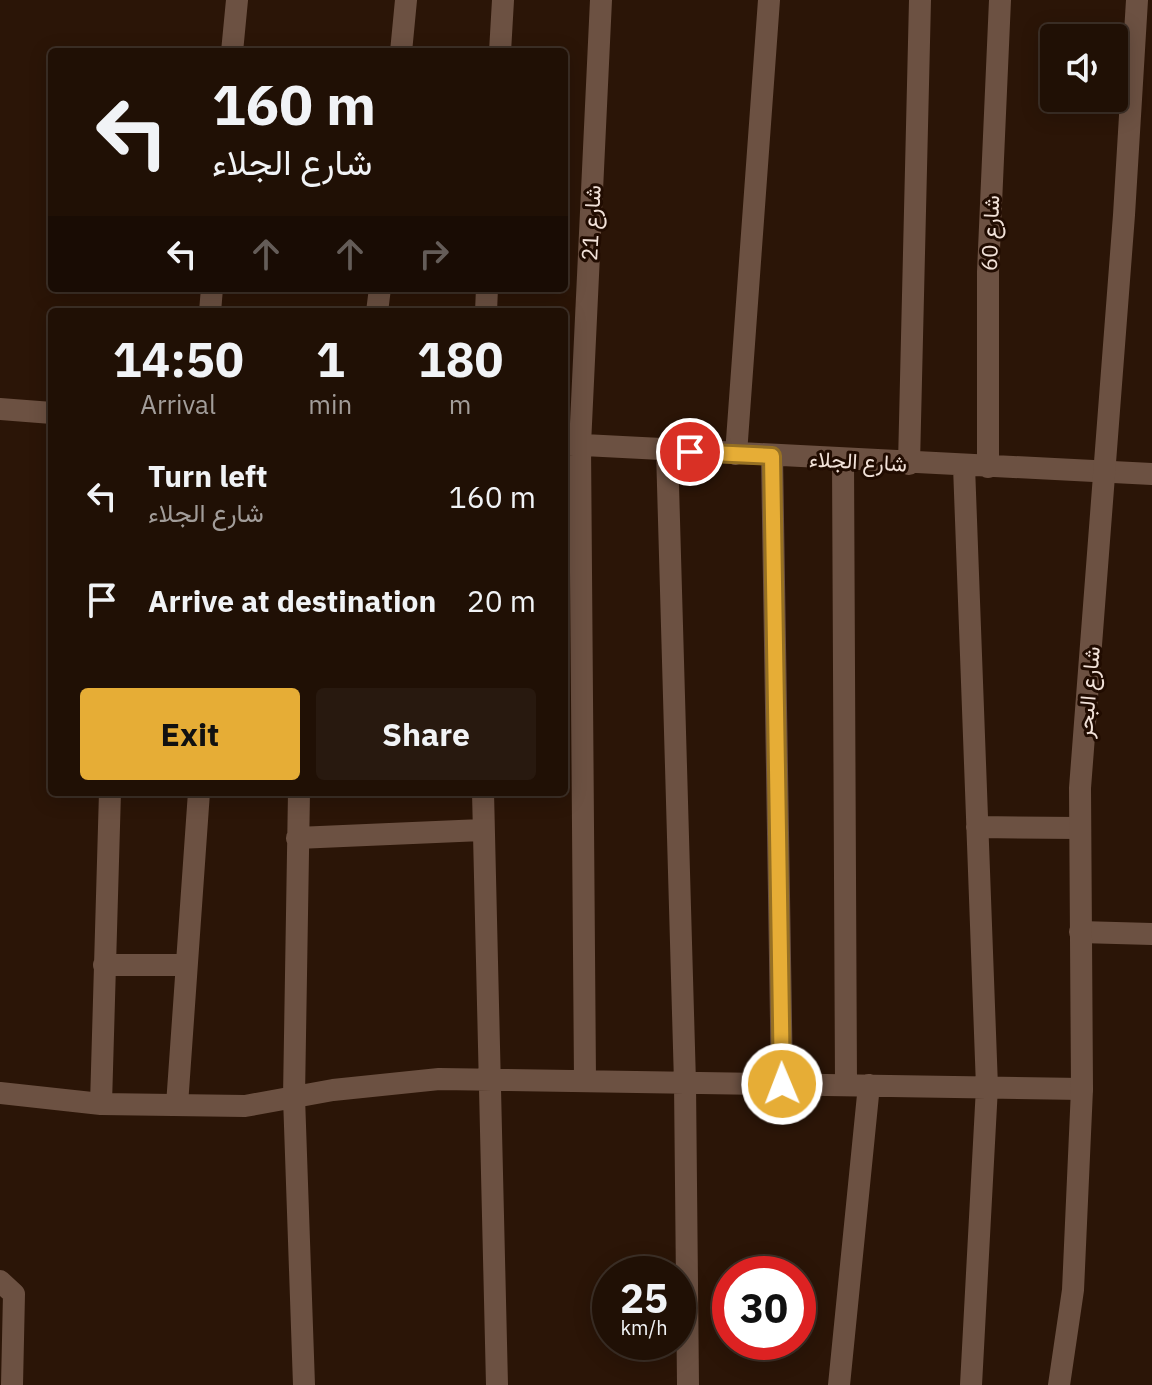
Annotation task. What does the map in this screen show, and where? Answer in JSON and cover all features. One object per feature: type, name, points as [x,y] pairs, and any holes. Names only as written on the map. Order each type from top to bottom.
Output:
[{"type":"street","points":[[232,48],[237,0]]},
{"type":"street","points":[[401,48],[406,0]]},
{"type":"street","points":[[500,48],[503,0]]},
{"type":"street","name":"شارع 21","points":[[585,1080],[572,445],[601,0]]},
{"type":"street","points":[[736,454],[769,0]]},
{"type":"street","points":[[909,464],[920,0]]},
{"type":"street","name":"شارع 60","points":[[988,467],[988,272],[1000,0]]},
{"type":"street","name":"شارع البحر","points":[[1059,1385],[1073,1290],[1082,1089],[1079,828],[1137,0]]},
{"type":"street","points":[[0,409],[48,413]]},
{"type":"street","name":"شارع الجلاء","points":[[572,445],[1152,474]]},
{"type":"street","points":[[667,450],[685,1083],[688,1385]]},
{"type":"street","points":[[772,456],[782,1084]]},
{"type":"street","points":[[843,460],[846,1085]]},
{"type":"street","points":[[964,466],[987,1087],[971,1385]]},
{"type":"street","points":[[101,1104],[110,796]]},
{"type":"street","points":[[177,1105],[199,796]]},
{"type":"street","points":[[299,796],[294,1097],[304,1385]]},
{"type":"street","points":[[483,796],[497,1385]]},
{"type":"street","points":[[977,827],[1079,828]]},
{"type":"street","points":[[297,838],[482,830]]},
{"type":"street","points":[[1080,932],[1152,934]]},
{"type":"street","points":[[104,965],[186,965]]},
{"type":"street","points":[[0,1093],[101,1104],[245,1106],[439,1079],[1082,1089]]},
{"type":"street","points":[[839,1385],[869,1085]]},
{"type":"street","points":[[0,1281],[14,1294],[12,1385]]},
{"type":"route","points":[[690,452],[772,456],[782,1084]]}]
